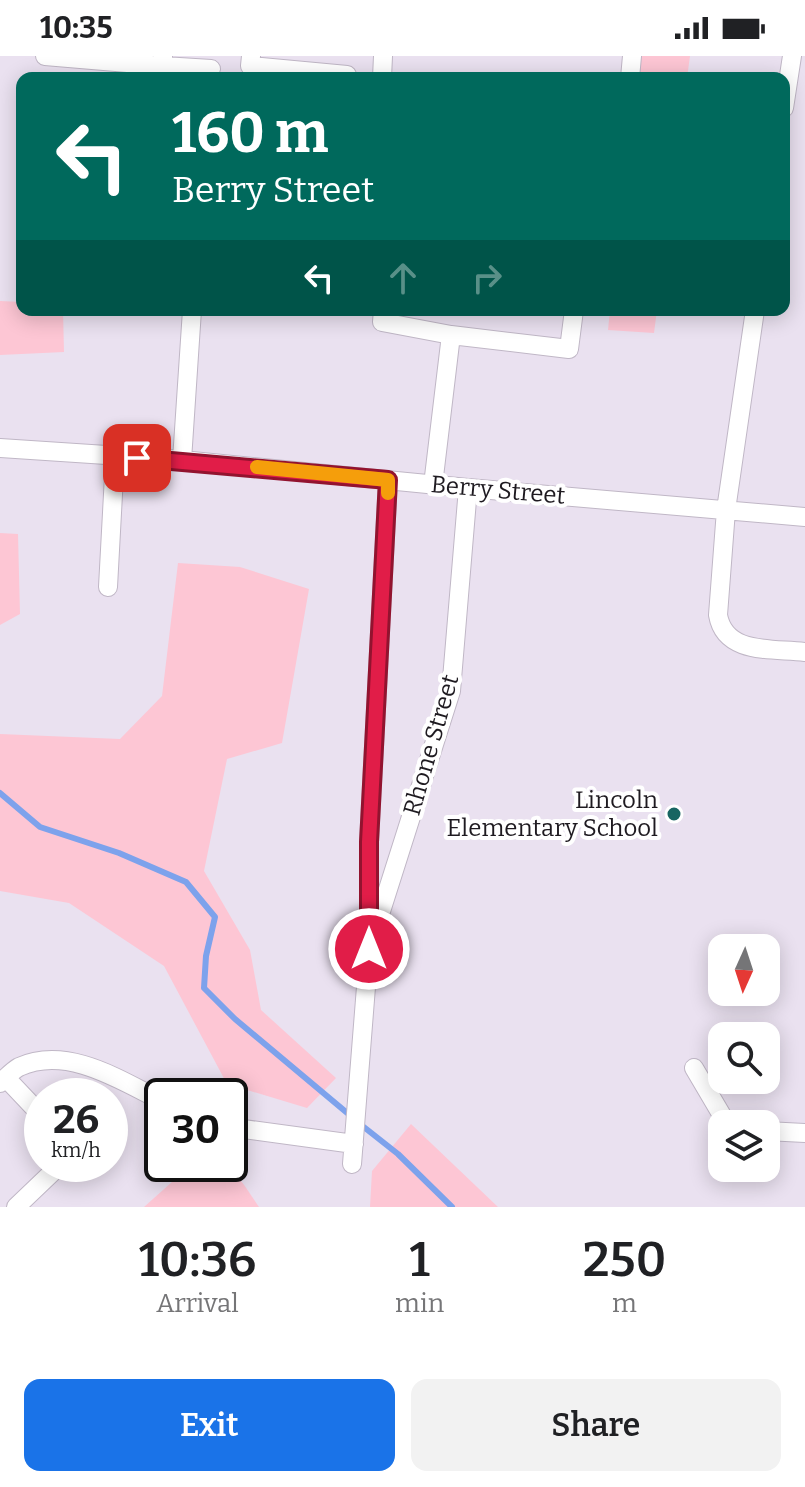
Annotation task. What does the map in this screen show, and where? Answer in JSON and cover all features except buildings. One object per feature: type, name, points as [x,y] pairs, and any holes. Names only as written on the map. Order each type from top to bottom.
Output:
[{"type":"street","points":[[45,56],[163,61],[211,68]]},
{"type":"street","points":[[251,56],[250,66],[315,72]]},
{"type":"street","points":[[182,460],[192,316]]},
{"type":"street","points":[[382,316],[382,322],[451,335],[569,349],[573,316]]},
{"type":"street","points":[[754,316],[726,510],[718,615],[720,629],[740,645],[805,652]]},
{"type":"street","points":[[433,485],[451,335]]},
{"type":"street","name":"Berry Street","points":[[0,448],[182,460],[805,517]]},
{"type":"street","points":[[108,587],[115,457]]},
{"type":"street","name":"Rhone Street","points":[[352,1164],[369,949],[369,842],[388,480]]},
{"type":"street","name":"Rhone Street","points":[[369,949],[451,691],[468,488]]},
{"type":"street","points":[[24,1100],[3,1081],[17,1068],[41,1060],[57,1060],[101,1071],[144,1092]]},
{"type":"street","points":[[694,1068],[719,1110]]},
{"type":"street","points":[[248,1128],[354,1144]]},
{"type":"street","points":[[780,1132],[805,1133]]},
{"type":"street","points":[[16,1207],[42,1182]]},
{"type":"shaded area","points":[[635,56],[690,56],[688,72],[634,72]]},
{"type":"shaded area","points":[[0,301],[16,302],[16,316],[63,316],[64,352],[0,355]]},
{"type":"shaded area","points":[[609,316],[656,316],[654,333],[608,330]]},
{"type":"shaded area","points":[[0,533],[18,534],[20,614],[0,625]]},
{"type":"shaded area","points":[[178,563],[240,567],[309,589],[282,743],[227,759],[204,871],[250,950],[261,1010],[336,1078],[307,1108],[248,1090],[248,1078],[224,1078],[164,966],[69,903],[0,891],[0,734],[120,739],[162,696]]},
{"type":"shaded area","points":[[411,1124],[498,1207],[370,1207],[372,1171]]},
{"type":"shaded area","points":[[172,1182],[242,1182],[259,1207],[144,1207]]},
{"type":"waterway","points":[[0,793],[40,827],[119,853],[186,882],[215,917],[206,956],[204,988],[235,1019],[352,1117]]},
{"type":"waterway","points":[[360,1124],[398,1154],[452,1207]]},
{"type":"slow traffic","points":[[257,467],[388,480],[388,493]]},
{"type":"place","name":"Lincoln Elementary School","points":[[674,814]]},
{"type":"route","points":[[137,458],[388,480],[369,842],[369,949]]}]
